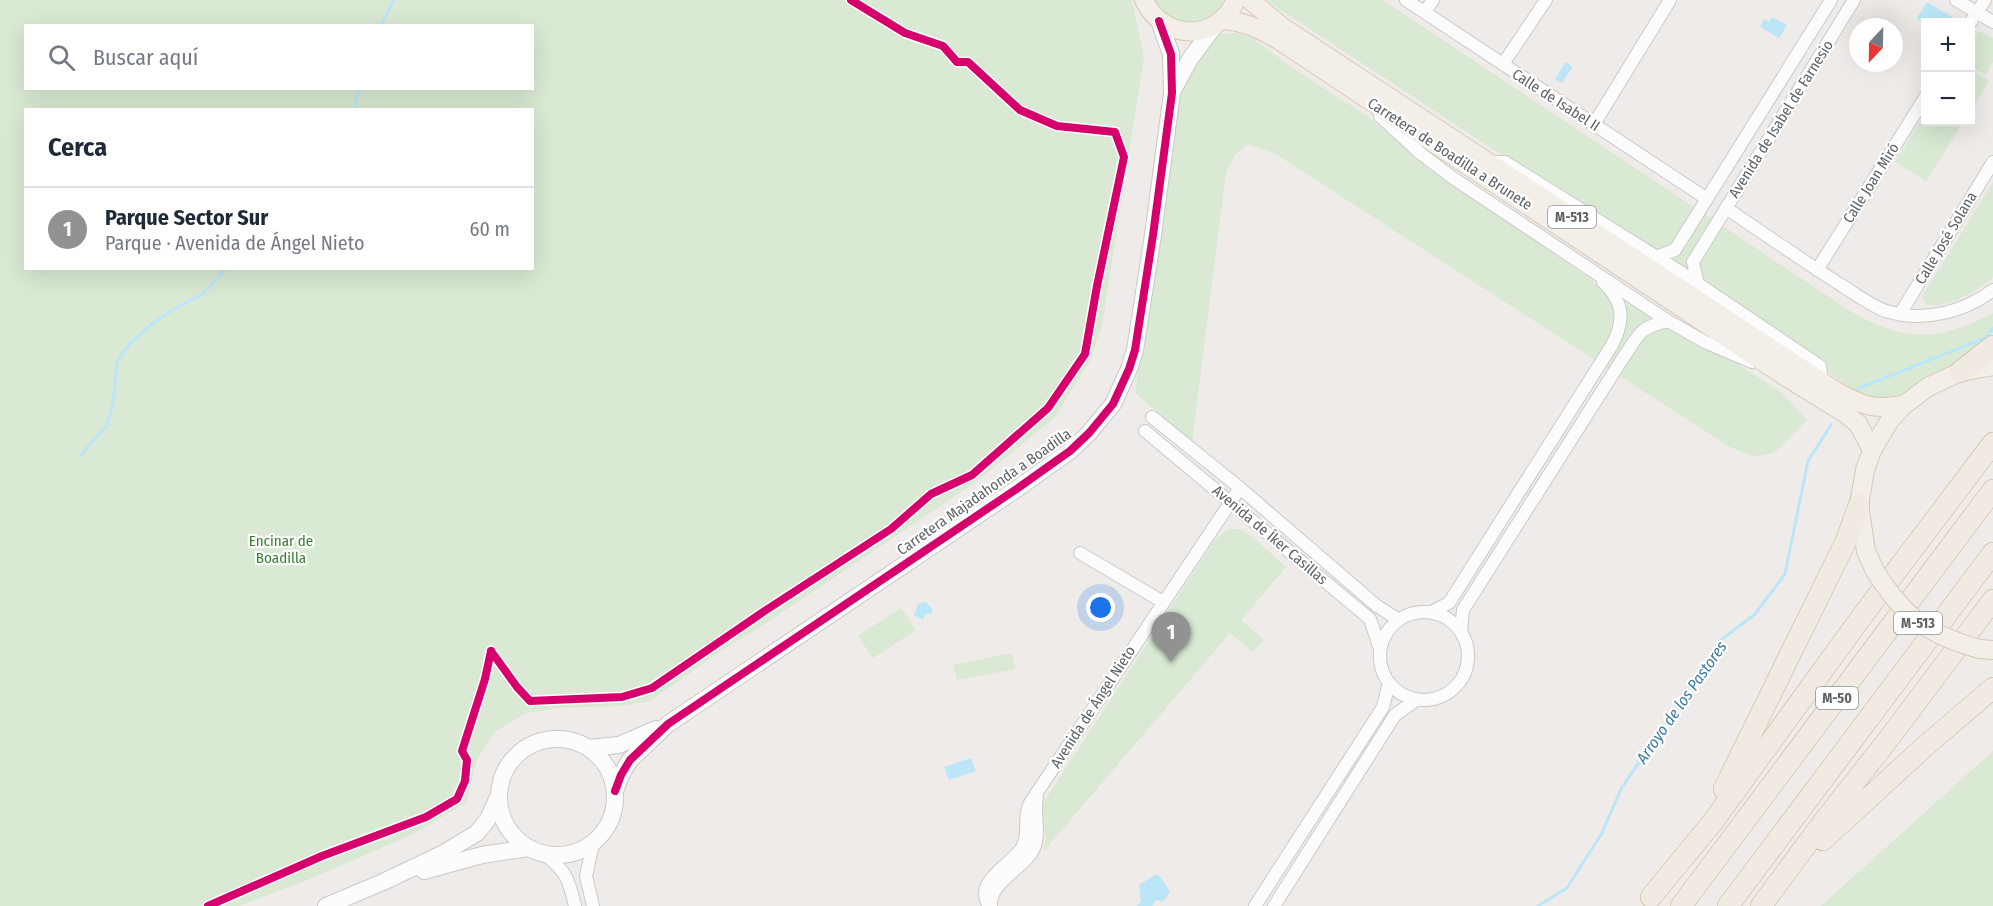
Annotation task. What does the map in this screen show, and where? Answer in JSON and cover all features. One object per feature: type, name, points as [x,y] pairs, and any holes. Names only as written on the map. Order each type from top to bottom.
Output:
[{"type":"highway","points":[[1960,372],[1993,346]]},
{"type":"highway","points":[[1648,902],[1712,823],[1860,619],[1993,443]]},
{"type":"highway","name":"M-50","points":[[1681,906],[1993,490]]},
{"type":"highway","points":[[1648,902],[1693,838],[1722,791],[1846,541],[1859,505]]},
{"type":"highway","name":"M-50","points":[[1728,906],[1993,553]]},
{"type":"highway","points":[[1763,906],[1818,829],[1993,600]]},
{"type":"highway","points":[[1763,906],[1833,830],[1993,688]]},
{"type":"main road","points":[[1144,0],[1148,9],[1159,21]]},
{"type":"main road","points":[[1218,22],[1231,9],[1236,0]]},
{"type":"main road","name":"Carretera de Boadilla a Brunete","points":[[1250,0],[1281,26],[1822,382],[1860,404],[1884,408],[1905,405]]},
{"type":"main road","name":"M-513","points":[[1159,21],[1174,29],[1191,32],[1208,28],[1218,22]]},
{"type":"main road","name":"Carretera de Boadilla a Brunete","points":[[1218,22],[1234,21],[1252,25],[1313,64],[1858,424],[1872,450]]},
{"type":"main road","name":"M-513","points":[[1986,650],[1952,642],[1919,624],[1891,597],[1866,551],[1859,505],[1865,470],[1872,450],[1890,420],[1928,387],[1960,372],[1993,366]]},
{"type":"street","name":"Calle de Isabel II","points":[[1406,0],[1707,199]]},
{"type":"street","points":[[1425,12],[1433,0]]},
{"type":"street","points":[[1503,64],[1546,0]]},
{"type":"street","points":[[1593,124],[1670,0]]},
{"type":"street","name":"Avenida de Isabel de Farnesio","points":[[1656,257],[1675,250],[1831,0]]},
{"type":"street","name":"Avenida de Isabel de Farnesio","points":[[1698,284],[1693,262],[1854,0]]},
{"type":"street","points":[[1956,0],[1974,18],[1985,0]]},
{"type":"street","points":[[1975,18],[1993,22]]},
{"type":"street","name":"Carretera Majadahonda a Boadilla","points":[[615,791],[630,759],[668,724],[1070,451],[1089,434],[1110,409],[1136,350],[1172,93],[1171,54],[1159,21]]},
{"type":"street","name":"Carretera Majadahonda a Boadilla","points":[[1172,93],[1190,59],[1218,22]]},
{"type":"street","points":[[1313,64],[1386,120],[1420,153],[1453,177],[1668,321],[1705,342],[1783,375]]},
{"type":"street","name":"Calle Joan Miró","points":[[1817,270],[1921,104]]},
{"type":"street","points":[[1489,162],[1505,162],[1698,284],[1820,366],[1822,382]]},
{"type":"street","name":"Calle José Solana","points":[[1900,314],[1993,162]]},
{"type":"street","points":[[1726,208],[1817,270],[1880,309],[1900,314],[1934,315],[1954,311],[1981,299],[1993,290]]},
{"type":"street","points":[[1431,612],[1449,603],[1620,331],[1622,318],[1620,304],[1608,287],[1580,261]]},
{"type":"street","points":[[1461,631],[1463,610],[1623,358],[1644,329],[1668,321]]},
{"type":"street","name":"Avenida de Íker Casillas","points":[[1152,417],[1240,488],[1377,606],[1399,620]]},
{"type":"street","name":"Avenida de Íker Casillas","points":[[1145,431],[1370,619],[1380,649]]},
{"type":"street","name":"Avenida de Ángel Nieto","points":[[990,906],[985,900],[984,892],[987,883],[1022,847],[1028,832],[1027,807],[1240,488]]},
{"type":"street","points":[[1080,553],[1163,602]]},
{"type":"street","points":[[1431,612],[1448,618],[1461,631],[1468,646],[1468,664],[1462,680],[1449,693],[1434,699],[1416,699],[1401,693],[1389,683],[1381,666],[1380,649],[1386,632],[1399,620],[1414,613],[1431,612]]},
{"type":"street","points":[[1255,906],[1383,707],[1389,683]]},
{"type":"street","points":[[1275,906],[1395,715],[1416,699]]},
{"type":"street","name":"Carretera Majadahonda a Boadilla","points":[[589,748],[619,745],[668,724]]},
{"type":"street","points":[[383,882],[482,855],[536,851],[561,855],[578,852],[593,844],[611,820],[615,806],[615,791],[611,774],[602,760],[589,748],[573,741],[556,739],[539,742],[523,750],[511,762],[502,777],[499,794],[500,810],[506,825],[516,838],[536,851],[559,866],[569,880],[575,906]]},
{"type":"street","points":[[326,906],[442,854],[477,833],[488,819],[499,794]]},
{"type":"street","points":[[592,906],[586,876],[593,844]]},
{"type":"green space","name":"Encinar de Boadilla","points":[[0,0],[1132,0],[1144,57],[1102,325],[1091,359],[1055,417],[976,482],[724,649],[650,701],[620,706],[559,708],[526,713],[496,731],[477,759],[466,803],[411,835],[305,881],[239,906],[0,906]]},
{"type":"green space","points":[[1154,0],[1226,0],[1209,17],[1190,22],[1171,16]]},
{"type":"green space","points":[[1266,0],[1383,0],[1853,313],[1890,330],[1923,335],[1956,329],[1993,313],[1993,333],[1968,356],[1931,380],[1895,398],[1880,398],[1857,392],[1698,284]]},
{"type":"green space","points":[[1978,32],[1982,32],[1993,38],[1993,62],[1985,75],[1975,69],[1975,36]]},
{"type":"green space","points":[[1235,33],[1251,37],[1300,73],[1366,115],[1431,169],[1593,281],[1602,291],[1624,298],[1696,344],[1732,360],[1782,393],[1807,420],[1775,452],[1754,457],[1730,447],[1274,153],[1248,144],[1235,155],[1226,172],[1192,442],[1135,393],[1177,104],[1194,60],[1217,34]]},
{"type":"green space","points":[[1975,72],[1989,81],[1975,104]]},
{"type":"green space","points":[[1921,120],[1921,126],[1960,126],[1926,181],[1895,162]]},
{"type":"green space","points":[[1993,182],[1993,277],[1979,288],[1952,302],[1926,304],[1923,295]]},
{"type":"green space","points":[[1230,529],[1240,529],[1251,536],[1286,567],[1241,620],[1264,640],[1253,652],[1230,633],[1043,852],[1046,837],[1042,820],[1043,803],[1214,541]]},
{"type":"green space","points":[[901,608],[916,630],[873,658],[858,636]]},
{"type":"green space","points":[[1012,653],[1015,669],[957,680],[953,665]]},
{"type":"green space","points":[[1993,751],[1993,906],[1821,906]]},
{"type":"water","points":[[1927,2],[1954,18],[1921,18],[1921,21],[1917,18]]},
{"type":"water","points":[[1772,17],[1787,25],[1779,38],[1760,27],[1764,19],[1769,22]]},
{"type":"water","points":[[1565,63],[1569,63],[1572,68],[1562,83],[1555,79]]},
{"type":"water","points":[[926,602],[933,610],[925,615],[923,620],[914,615],[917,606]]},
{"type":"water","points":[[971,758],[976,771],[949,780],[944,767]]},
{"type":"water","points":[[1155,875],[1160,876],[1170,891],[1164,901],[1156,900],[1152,906],[1136,906],[1141,902],[1139,885]]},
{"type":"waterway","points":[[381,24],[394,0]]},
{"type":"waterway","points":[[354,108],[359,90]]},
{"type":"waterway","points":[[80,456],[107,425],[113,404],[117,361],[130,343],[172,310],[203,294],[224,270]]},
{"type":"waterway","name":"Arroyo de los Pastores","points":[[1857,389],[1985,338],[1993,328]]},
{"type":"waterway","name":"Arroyo de los Pastores","points":[[1538,906],[1567,888],[1602,833],[1621,789],[1720,641],[1755,614],[1785,574],[1808,461],[1831,425]]},
{"type":"cycle path","points":[[491,651],[530,701],[622,697],[652,688],[891,529],[931,494],[972,475],[1048,408],[1085,354],[1124,157],[1115,132],[1057,126],[1020,110],[968,62],[957,62],[943,46],[905,33],[851,0]]},
{"type":"cycle path","points":[[615,791],[630,760],[668,724],[1070,451],[1089,433],[1113,404],[1135,350],[1172,93],[1171,54],[1159,21]]},
{"type":"cycle path","points":[[208,906],[322,856],[426,817],[457,799],[465,781],[467,760],[462,751],[485,679],[491,651]]},
{"type":"place","name":"Parque Sector Sur","points":[[1171,662]]}]
